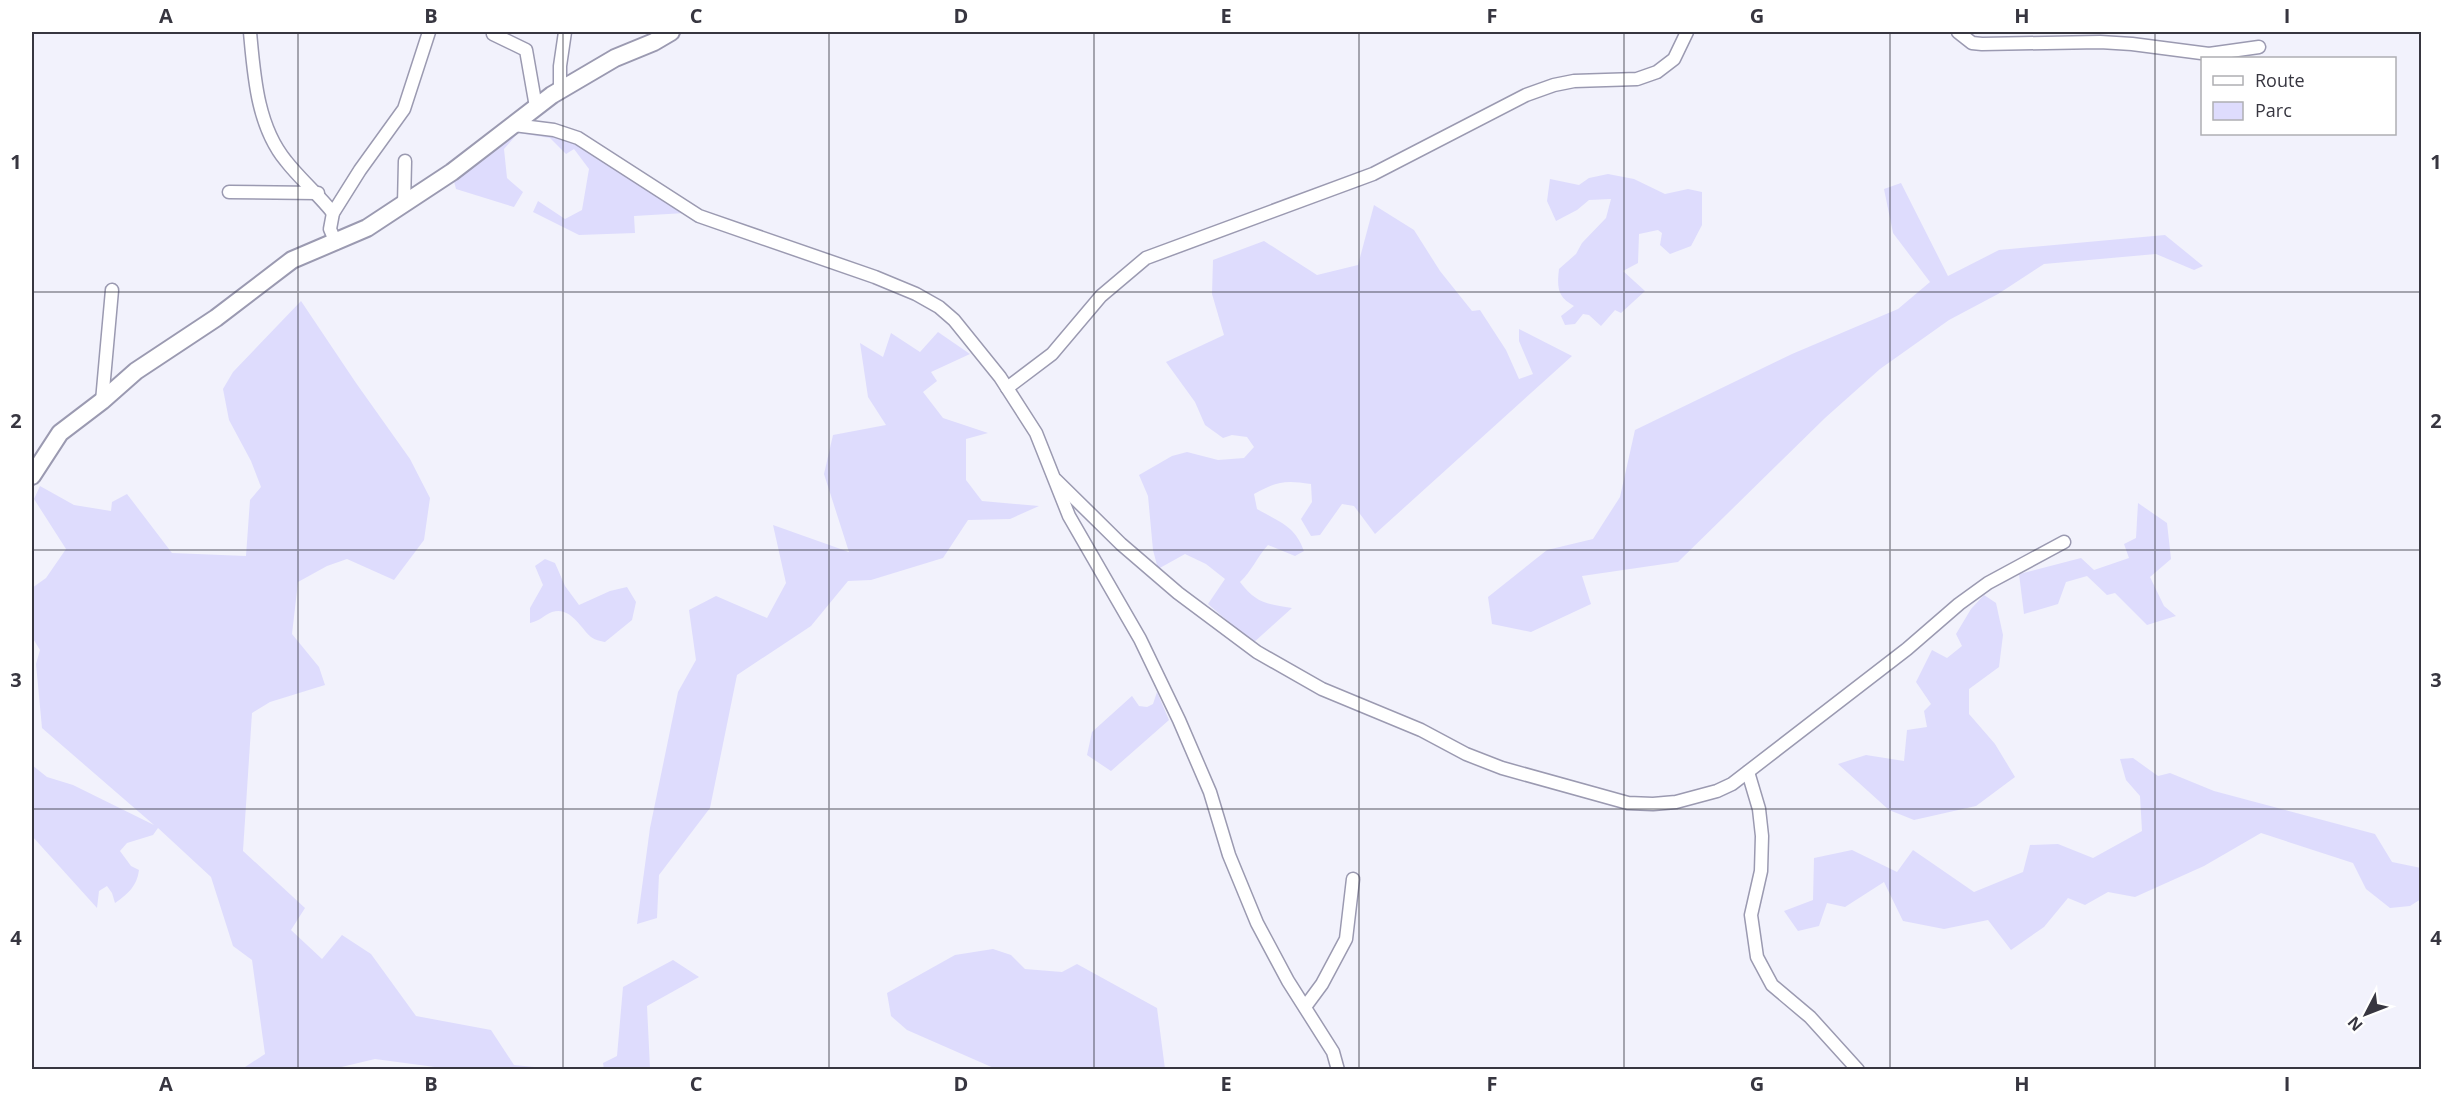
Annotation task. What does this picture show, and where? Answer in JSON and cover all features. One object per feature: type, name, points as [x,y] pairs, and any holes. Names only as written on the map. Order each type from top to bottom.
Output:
[{"type":"street","points":[[250,32],[258,93],[268,131],[285,161],[318,194],[333,213]]},
{"type":"street","points":[[336,243],[330,229],[333,213],[360,170],[404,109],[429,32]]},
{"type":"street","points":[[560,91],[560,66],[566,32]]},
{"type":"street","points":[[32,476],[60,433],[136,371],[216,318],[292,260],[367,228],[404,205],[560,91],[615,58],[654,42],[671,32]]},
{"type":"street","points":[[1007,388],[1052,354],[1101,296],[1146,258],[1373,174],[1526,95],[1574,81],[1636,79],[1657,72],[1674,59],[1688,32]]},
{"type":"street","points":[[1958,32],[1972,43],[1982,44],[2100,42],[2209,54],[2259,47]]},
{"type":"street","points":[[493,34],[526,50],[536,107]]},
{"type":"street","points":[[514,124],[554,130],[578,138],[699,216],[801,249],[922,297],[954,320],[976,344],[1036,433],[1069,516],[1155,666],[1210,792],[1229,855],[1252,913],[1268,946],[1333,1052],[1338,1070]]},
{"type":"street","points":[[404,205],[405,161]]},
{"type":"street","points":[[229,192],[318,194]]},
{"type":"street","points":[[102,401],[112,291]]},
{"type":"street","points":[[1053,477],[1120,544],[1152,571],[1257,652],[1322,689],[1420,730],[1466,754],[1528,776],[1636,803],[1676,802],[1718,791],[1749,772],[1988,583],[2064,542]]},
{"type":"street","points":[[1749,772],[1759,809],[1762,836],[1761,871],[1750,915],[1757,957],[1763,972],[1777,990],[1810,1017],[1858,1070]]},
{"type":"street","points":[[1305,1007],[1322,984],[1346,939],[1353,879]]},
{"type":"street","points":[[1843,1052],[1844,1070]]},
{"type":"green space","points":[[528,124],[586,136],[719,223],[717,230],[685,213],[634,216],[635,233],[579,235],[533,212],[538,201],[565,219],[582,210],[589,169],[574,149],[566,154],[550,138],[518,133],[504,149],[507,178],[523,192],[514,207],[456,189],[452,174]]},
{"type":"green space","points":[[1608,174],[1634,179],[1665,194],[1688,189],[1702,192],[1702,225],[1691,246],[1670,254],[1660,245],[1662,233],[1658,230],[1639,234],[1638,263],[1623,271],[1645,291],[1621,313],[1615,310],[1601,326],[1589,315],[1583,314],[1575,324],[1565,325],[1561,316],[1574,306],[1564,299],[1559,291],[1559,269],[1576,254],[1582,243],[1606,218],[1611,199],[1589,200],[1577,210],[1556,221],[1547,201],[1550,179],[1579,185],[1589,178]]},
{"type":"green space","points":[[1901,183],[1948,276],[1999,250],[2165,235],[2203,266],[2194,270],[2156,254],[2044,264],[1998,294],[1949,320],[1880,369],[1825,418],[1678,562],[1582,576],[1591,604],[1531,632],[1492,624],[1488,597],[1547,550],[1593,539],[1620,497],[1635,430],[1792,354],[1898,309],[1930,282],[1893,233],[1884,189]]},
{"type":"green space","points":[[1374,205],[1414,230],[1440,271],[1472,311],[1480,310],[1506,350],[1519,379],[1533,374],[1519,341],[1519,329],[1572,356],[1375,534],[1354,506],[1342,504],[1320,535],[1311,536],[1301,519],[1312,502],[1311,484],[1281,483],[1254,494],[1257,509],[1291,530],[1304,551],[1295,556],[1268,545],[1240,582],[1251,594],[1262,601],[1292,608],[1253,643],[1208,604],[1225,579],[1206,564],[1185,554],[1158,569],[1153,550],[1148,496],[1139,475],[1172,456],[1187,452],[1218,460],[1244,458],[1254,447],[1247,437],[1232,435],[1223,438],[1205,425],[1195,402],[1166,362],[1224,335],[1212,294],[1213,260],[1264,241],[1317,275],[1358,265]]},
{"type":"green space","points":[[301,301],[410,459],[430,498],[424,540],[394,580],[347,559],[327,566],[298,582],[292,634],[319,667],[325,685],[270,702],[252,713],[243,851],[305,908],[291,930],[322,959],[342,935],[371,954],[416,1016],[491,1030],[514,1065],[555,1069],[457,1070],[375,1059],[333,1069],[242,1069],[265,1054],[252,960],[233,946],[211,877],[158,828],[153,835],[127,843],[120,851],[131,866],[139,870],[136,881],[128,893],[115,903],[107,886],[99,891],[97,908],[32,836],[32,765],[47,777],[73,785],[154,825],[42,728],[36,664],[40,650],[32,637],[32,588],[46,578],[66,549],[34,499],[40,486],[74,505],[111,511],[112,502],[127,494],[172,553],[246,556],[250,500],[261,487],[251,461],[229,420],[223,389],[233,372]]},
{"type":"green space","points":[[938,332],[970,354],[931,372],[937,381],[923,392],[943,418],[988,433],[966,439],[966,480],[982,501],[1039,506],[1010,519],[968,520],[943,558],[871,580],[848,581],[811,626],[737,675],[710,808],[659,875],[657,918],[637,924],[650,828],[678,692],[696,660],[689,610],[716,596],[767,618],[786,583],[773,525],[849,552],[824,474],[833,435],[886,425],[868,397],[860,343],[883,357],[891,333],[920,352]]},
{"type":"green space","points":[[2138,503],[2167,523],[2171,559],[2150,577],[2164,606],[2176,616],[2147,625],[2115,593],[2107,595],[2087,576],[2066,582],[2058,604],[2024,614],[2019,574],[2081,558],[2094,570],[2129,558],[2124,544],[2136,538]]},
{"type":"green space","points":[[545,559],[555,563],[565,586],[579,605],[610,591],[627,587],[636,602],[632,620],[605,642],[591,637],[574,618],[564,612],[552,612],[530,623],[530,608],[543,585],[535,566]]},
{"type":"green space","points":[[1984,595],[1996,603],[2003,635],[1999,667],[1969,689],[1969,714],[1995,744],[2015,777],[1976,806],[1914,820],[1889,810],[1838,764],[1866,755],[1904,761],[1907,730],[1927,727],[1924,711],[1931,704],[1916,682],[1932,650],[1947,658],[1962,646],[1956,634],[1971,609]]},
{"type":"green space","points":[[1157,692],[1169,720],[1111,771],[1087,755],[1092,732],[1132,696],[1139,706],[1147,707],[1153,704]]},
{"type":"green space","points":[[2133,758],[2158,776],[2170,773],[2214,791],[2375,834],[2392,862],[2421,868],[2421,899],[2410,906],[2390,908],[2366,889],[2353,863],[2261,833],[2204,866],[2135,897],[2108,892],[2085,905],[2068,898],[2044,927],[2011,950],[1988,920],[1944,929],[1903,921],[1884,882],[1845,907],[1827,903],[1819,926],[1798,931],[1784,911],[1813,900],[1814,858],[1852,850],[1897,872],[1913,850],[1974,892],[2023,872],[2030,845],[2058,844],[2093,858],[2142,831],[2140,796],[2126,780],[2120,759]]},
{"type":"green space","points":[[993,949],[1011,955],[1025,969],[1062,972],[1077,964],[1157,1008],[1165,1069],[996,1069],[907,1030],[891,1016],[887,993],[955,955]]},
{"type":"green space","points":[[673,960],[699,977],[647,1006],[650,1068],[652,1069],[604,1069],[603,1063],[617,1056],[623,987]]}]
